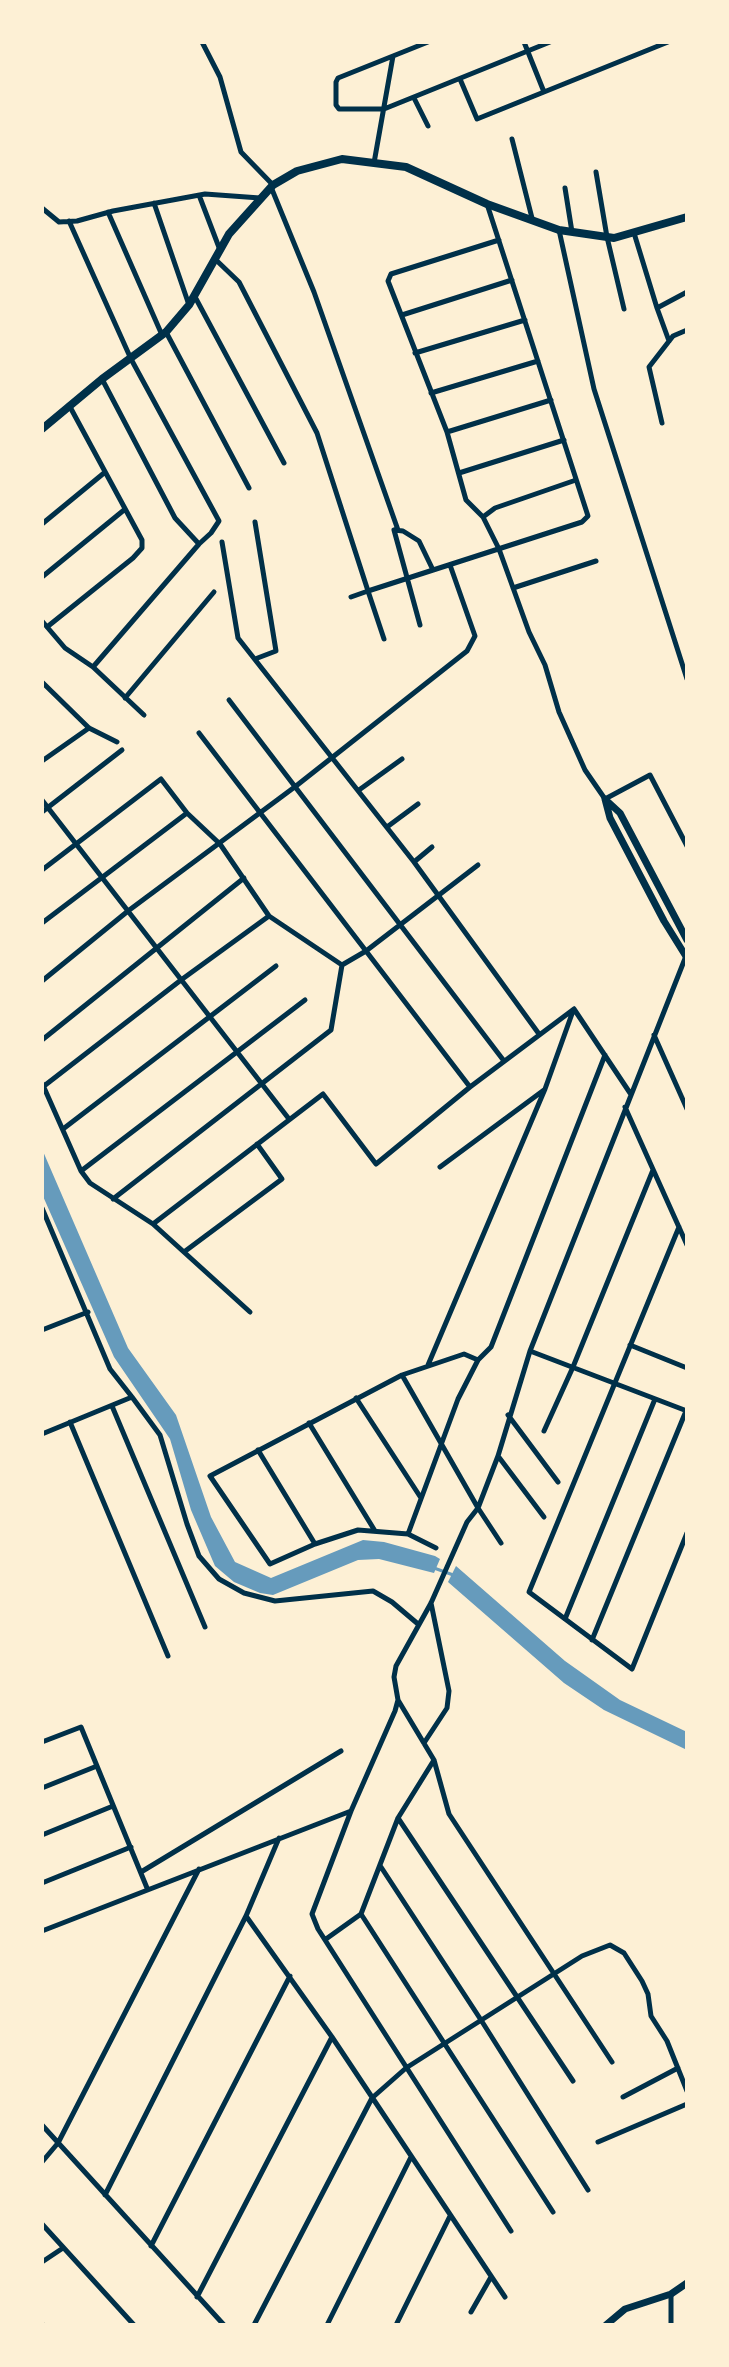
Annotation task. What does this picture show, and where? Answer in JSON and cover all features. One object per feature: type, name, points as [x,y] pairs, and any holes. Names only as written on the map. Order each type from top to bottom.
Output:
[{"type":"main road","points":[[42,429],[102,379],[164,334],[189,305],[229,234],[272,186],[297,171],[342,159],[406,167],[488,204],[532,218],[559,230],[614,238],[687,217]]},
{"type":"street","points":[[202,42],[220,77],[241,152],[272,186],[314,292],[398,531]]},
{"type":"street","points":[[428,42],[343,75],[336,82],[336,105],[339,110],[384,109],[550,42]]},
{"type":"street","points":[[524,42],[544,92]]},
{"type":"street","points":[[460,79],[477,119],[668,42]]},
{"type":"street","points":[[374,163],[393,56]]},
{"type":"street","points":[[414,98],[428,126]]},
{"type":"street","points":[[512,139],[532,218]]},
{"type":"street","points":[[596,172],[607,237],[624,309]]},
{"type":"street","points":[[565,188],[572,232]]},
{"type":"street","points":[[42,208],[58,222],[199,195],[260,198]]},
{"type":"street","points":[[199,195],[220,250]]},
{"type":"street","points":[[154,203],[189,305]]},
{"type":"street","points":[[351,597],[584,520],[588,515],[488,204]]},
{"type":"street","points":[[108,212],[164,334],[249,488]]},
{"type":"street","points":[[69,221],[131,359],[219,521],[93,667]]},
{"type":"street","points":[[559,230],[594,389],[687,679]]},
{"type":"street","points":[[634,233],[669,341]]},
{"type":"street","points":[[499,240],[391,274],[388,281],[447,432],[466,500],[483,517],[499,549],[545,665],[563,721],[585,770],[605,799],[620,813],[687,940]]},
{"type":"street","points":[[215,259],[239,282],[317,433],[384,639]]},
{"type":"street","points":[[402,315],[512,280]]},
{"type":"street","points":[[657,308],[687,292]]},
{"type":"street","points":[[194,295],[284,463]]},
{"type":"street","points":[[415,352],[525,320]]},
{"type":"street","points":[[662,423],[648,370],[669,341],[686,332]]},
{"type":"street","points":[[431,393],[538,361]]},
{"type":"street","points":[[102,379],[175,518],[199,544]]},
{"type":"street","points":[[447,432],[551,400]]},
{"type":"street","points":[[47,627],[133,558],[142,548],[142,540],[69,405]]},
{"type":"street","points":[[459,473],[564,440]]},
{"type":"street","points":[[42,524],[104,473]]},
{"type":"street","points":[[483,517],[495,507],[576,480]]},
{"type":"street","points":[[42,577],[124,510]]},
{"type":"street","points":[[255,522],[276,651],[255,658]]},
{"type":"street","points":[[420,625],[405,580],[394,530],[419,541],[433,570]]},
{"type":"street","points":[[222,542],[238,638],[387,826],[539,1034]]},
{"type":"street","points":[[513,588],[597,561]]},
{"type":"street","points":[[42,981],[128,911],[296,786],[467,651],[475,636],[450,565]]},
{"type":"street","points":[[125,698],[214,592]]},
{"type":"street","points":[[42,621],[65,648],[93,667],[144,715]]},
{"type":"street","points":[[42,682],[88,728],[117,742]]},
{"type":"street","points":[[229,700],[504,1061]]},
{"type":"street","points":[[42,761],[88,728]]},
{"type":"street","points":[[199,734],[470,1087]]},
{"type":"street","points":[[45,810],[122,750]]},
{"type":"street","points":[[358,790],[402,759]]},
{"type":"street","points":[[605,799],[650,775],[687,846]]},
{"type":"street","points":[[42,870],[161,779],[187,813],[220,844],[269,916],[342,965]]},
{"type":"street","points":[[605,799],[610,818],[664,921],[686,957],[630,1093],[530,1351],[508,1416],[498,1456],[478,1508],[467,1522],[431,1603],[396,1666],[394,1677],[398,1700],[434,1760],[449,1814],[612,2062]]},
{"type":"street","points":[[42,800],[45,810],[76,844],[289,1119]]},
{"type":"street","points":[[387,826],[418,804]]},
{"type":"street","points":[[42,923],[187,813]]},
{"type":"street","points":[[414,862],[432,847]]},
{"type":"street","points":[[342,965],[366,951],[478,864]]},
{"type":"street","points":[[42,1040],[155,946],[244,878]]},
{"type":"street","points":[[250,1312],[153,1224],[90,1183],[81,1171],[43,1085],[269,916]]},
{"type":"street","points":[[113,1199],[332,1030],[342,965]]},
{"type":"street","points":[[63,1129],[276,966]]},
{"type":"street","points":[[81,1171],[305,1000]]},
{"type":"street","points":[[153,1224],[323,1094],[376,1164],[470,1087],[574,1009]]},
{"type":"street","points":[[574,1009],[630,1093]]},
{"type":"street","points":[[428,1365],[545,1089],[574,1009]]},
{"type":"street","points":[[654,1035],[687,1110]]},
{"type":"street","points":[[408,1534],[458,1399],[478,1360],[491,1347],[605,1055]]},
{"type":"street","points":[[440,1167],[545,1089]]},
{"type":"street","points":[[625,1107],[687,1245]]},
{"type":"street","points":[[184,1252],[282,1179],[257,1144]]},
{"type":"street","points":[[544,1431],[573,1368],[653,1170]]},
{"type":"street","points":[[42,1208],[88,1312],[110,1370],[160,1435],[199,1556],[219,1578],[244,1593],[275,1601],[373,1591],[392,1602],[418,1624]]},
{"type":"street","points":[[679,1227],[529,1592],[632,1669],[687,1533]]},
{"type":"street","points":[[42,1330],[88,1312]]},
{"type":"street","points":[[630,1345],[687,1368]]},
{"type":"street","points":[[530,1351],[687,1411],[592,1640]]},
{"type":"street","points":[[436,1548],[408,1534],[375,1531],[343,1533],[270,1564],[210,1476],[402,1375],[464,1354],[478,1360]]},
{"type":"street","points":[[402,1375],[478,1508],[501,1543]]},
{"type":"street","points":[[42,1434],[132,1397]]},
{"type":"street","points":[[356,1398],[421,1498]]},
{"type":"street","points":[[565,1619],[655,1399]]},
{"type":"street","points":[[112,1406],[205,1628]]},
{"type":"street","points":[[508,1416],[558,1482]]},
{"type":"street","points":[[70,1422],[168,1656]]},
{"type":"street","points":[[309,1423],[375,1531]]},
{"type":"street","points":[[258,1450],[315,1544]]},
{"type":"street","points":[[498,1456],[544,1517]]},
{"type":"street","points":[[424,1743],[447,1708],[449,1691],[431,1603]]},
{"type":"street","points":[[398,1700],[351,1810],[312,1914],[406,2068],[511,2231]]},
{"type":"street","points":[[42,1742],[81,1727],[147,1888]]},
{"type":"street","points":[[141,1872],[341,1750]]},
{"type":"street","points":[[326,1940],[361,1914],[398,1818],[434,1760]]},
{"type":"street","points":[[42,1788],[97,1766]]},
{"type":"street","points":[[42,1834],[113,1806]]},
{"type":"street","points":[[42,1931],[351,1810]]},
{"type":"street","points":[[398,1818],[573,2081]]},
{"type":"street","points":[[105,2195],[246,1916],[279,1838]]},
{"type":"street","points":[[42,1883],[131,1847]]},
{"type":"street","points":[[381,1867],[588,2190]]},
{"type":"street","points":[[42,2162],[58,2143],[199,1869]]},
{"type":"street","points":[[361,1914],[553,2212]]},
{"type":"street","points":[[246,1916],[332,2037],[504,2297]]},
{"type":"street","points":[[254,2325],[372,2098],[406,2068],[598,1948],[615,1947],[624,1953],[642,1981],[648,1994],[651,2016],[667,2041],[687,2091]]},
{"type":"street","points":[[151,2247],[290,1976]]},
{"type":"street","points":[[197,2297],[332,2037]]},
{"type":"street","points":[[623,2097],[678,2068]]},
{"type":"street","points":[[598,2142],[687,2104]]},
{"type":"street","points":[[42,2125],[224,2325]]},
{"type":"street","points":[[327,2325],[411,2157]]},
{"type":"street","points":[[396,2325],[450,2216]]},
{"type":"street","points":[[42,2224],[134,2325]]},
{"type":"street","points":[[42,2262],[63,2248]]},
{"type":"street","points":[[471,2312],[491,2277]]},
{"type":"street","points":[[606,2325],[625,2309],[671,2294],[687,2283]]},
{"type":"street","points":[[671,2294],[671,2325]]},
{"type":"water","points":[[42,1149],[128,1348],[176,1415],[211,1517],[235,1562],[271,1578],[363,1540],[384,1542],[435,1556],[440,1559],[434,1573],[379,1559],[358,1560],[273,1595],[260,1593],[234,1582],[215,1566],[191,1510],[170,1439],[114,1357],[42,1194]]},
{"type":"water","points":[[456,1566],[565,1661],[620,1700],[687,1732],[687,1750],[604,1710],[564,1683],[448,1582]]},
{"type":"waterway","points":[[434,1568],[456,1576]]}]
